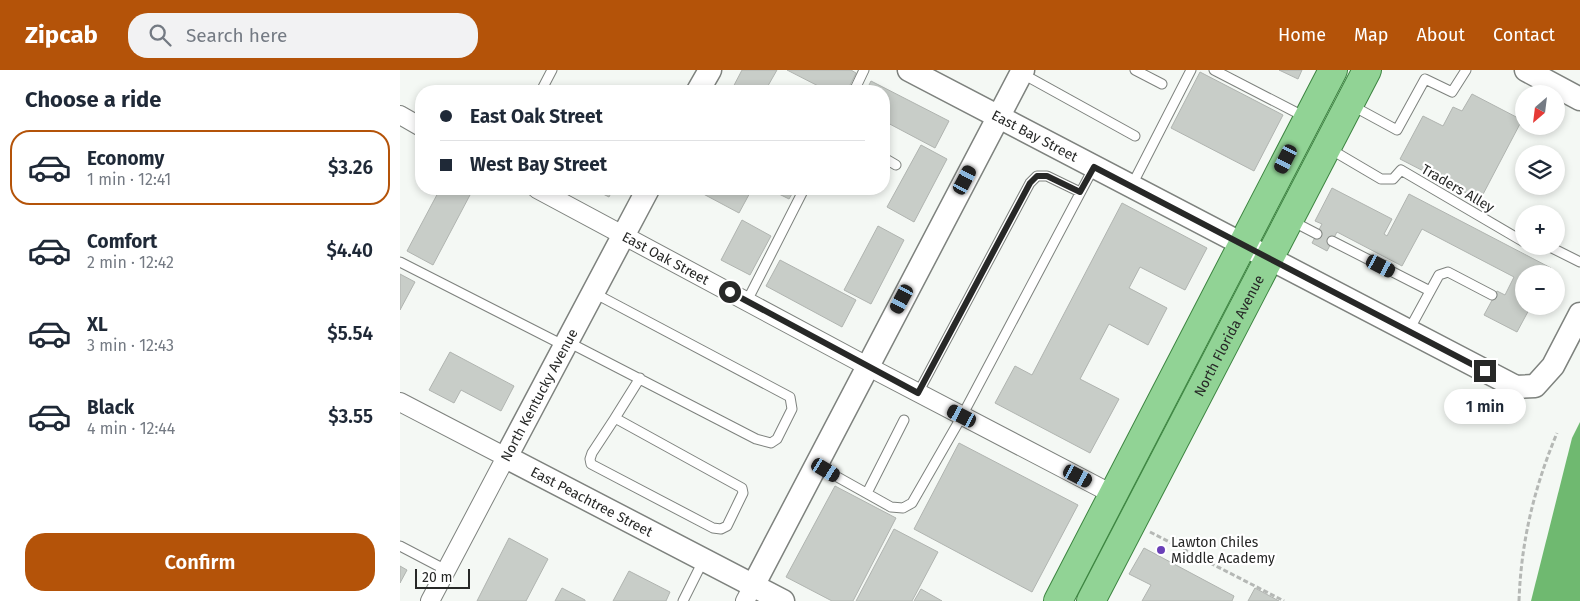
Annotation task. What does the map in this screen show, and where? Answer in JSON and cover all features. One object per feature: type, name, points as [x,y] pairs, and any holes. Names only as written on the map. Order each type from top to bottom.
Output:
[{"type":"main road","points":[[1058,601],[1332,70]]},
{"type":"main road","name":"North Florida Avenue","points":[[1092,601],[1367,70]]},
{"type":"main road","points":[[1086,601],[1087,575],[1118,504],[1114,495]]},
{"type":"street","points":[[701,85],[710,70]]},
{"type":"street","name":"East Bay Street","points":[[909,70],[1516,387],[1534,386],[1553,366],[1580,314]]},
{"type":"street","points":[[1526,70],[1580,99]]},
{"type":"street","points":[[749,593],[1022,72]]},
{"type":"street","points":[[400,115],[415,124]]},
{"type":"street","name":"East Oak Street","points":[[549,195],[867,366],[1114,495]]},
{"type":"street","name":"North Kentucky Avenue","points":[[430,601],[645,195]]},
{"type":"street","name":"East Peachtree Street","points":[[400,402],[704,560],[749,593],[783,601]]},
{"type":"lane","points":[[543,85],[552,70]]},
{"type":"lane","points":[[857,85],[864,70]]},
{"type":"lane","points":[[1134,70],[1162,84]]},
{"type":"lane","points":[[1131,186],[1191,70]]},
{"type":"lane","points":[[1214,70],[1308,118]]},
{"type":"lane","points":[[1349,104],[1397,130],[1425,79],[1452,92],[1466,70]]},
{"type":"lane","points":[[1022,72],[1135,136]]},
{"type":"lane","name":"Traders Alley","points":[[1327,147],[1380,179],[1393,179],[1401,170],[1515,237]]},
{"type":"lane","points":[[890,162],[896,165]]},
{"type":"lane","points":[[816,464],[892,507],[898,509],[908,507],[917,497],[962,416],[1094,167]]},
{"type":"lane","points":[[918,393],[1030,183],[1037,176],[1047,176],[1080,192]]},
{"type":"lane","points":[[747,301],[801,195]]},
{"type":"lane","points":[[1289,219],[1317,234]]},
{"type":"lane","points":[[1332,241],[1430,291]]},
{"type":"lane","points":[[1565,254],[1580,262]]},
{"type":"lane","points":[[400,262],[566,344],[640,378],[756,440],[771,443],[777,439],[792,409],[790,397],[594,293]]},
{"type":"lane","points":[[1409,330],[1439,275],[1448,272],[1492,295]]},
{"type":"lane","points":[[615,418],[742,488],[743,493],[727,526],[721,529],[713,528],[591,464],[592,453],[640,378]]},
{"type":"lane","points":[[867,494],[904,420]]},
{"type":"lane","points":[[400,546],[446,570]]},
{"type":"lane","points":[[683,601],[704,560]]},
{"type":"path","points":[[1519,601],[1520,563],[1526,529],[1534,495],[1557,433]]},
{"type":"path","points":[[1148,531],[1284,601]]},
{"type":"shaded area","points":[[1580,422],[1580,601],[1531,601],[1572,438]]},
{"type":"building","points":[[742,70],[777,70],[768,85],[734,85]]},
{"type":"building","points":[[787,70],[851,70],[856,73],[850,85],[816,85]]},
{"type":"building","points":[[1279,70],[1302,70],[1298,79]]},
{"type":"building","points":[[1200,72],[1283,115],[1254,171],[1171,128]]},
{"type":"building","points":[[871,81],[879,85],[869,85]]},
{"type":"building","points":[[890,91],[949,121],[935,148],[890,124]]},
{"type":"building","points":[[1472,94],[1515,116],[1515,133],[1480,200],[1400,159],[1423,116],[1443,126],[1453,107],[1462,111]]},
{"type":"building","points":[[921,145],[947,159],[914,222],[887,207]]},
{"type":"building","points":[[1332,188],[1392,219],[1384,234],[1387,236],[1409,194],[1515,249],[1515,255],[1526,255],[1545,265],[1515,265],[1515,315],[1526,315],[1517,332],[1484,315],[1497,291],[1505,295],[1514,277],[1422,229],[1402,266],[1337,232],[1327,251],[1312,243],[1322,224],[1315,221]]},
{"type":"building","points":[[437,195],[470,195],[433,265],[407,251]]},
{"type":"building","points":[[705,195],[749,195],[739,213]]},
{"type":"building","points":[[781,195],[791,195],[789,199]]},
{"type":"building","points":[[1122,203],[1207,248],[1185,290],[1140,267],[1129,288],[1167,308],[1148,345],[1109,324],[1080,379],[1119,399],[1090,453],[995,403],[1015,366],[1032,375]]},
{"type":"building","points":[[742,220],[771,236],[750,275],[721,260]]},
{"type":"building","points":[[878,226],[904,240],[871,304],[844,290]]},
{"type":"building","points":[[780,260],[856,300],[842,327],[766,286]]},
{"type":"building","points":[[400,274],[415,282],[400,310]]},
{"type":"building","points":[[450,352],[514,386],[501,411],[461,390],[454,403],[429,390]]},
{"type":"building","points":[[959,443],[1078,505],[1032,592],[914,529]]},
{"type":"building","points":[[835,486],[896,518],[853,601],[832,601],[786,577]]},
{"type":"building","points":[[894,529],[938,552],[912,601],[856,601]]},
{"type":"building","points":[[509,538],[548,559],[526,601],[477,601]]},
{"type":"building","name":"Lawton Chiles Middle Academy","points":[[1144,548],[1234,596],[1232,601],[1142,601],[1151,585],[1129,574]]},
{"type":"building","points":[[400,566],[407,570],[400,583]]},
{"type":"building","points":[[629,571],[670,592],[666,601],[613,601]]},
{"type":"building","points":[[562,588],[585,600],[585,601],[555,601]]},
{"type":"building","points":[[1255,588],[1279,601],[1248,601]]},
{"type":"building","points":[[921,589],[942,601],[914,601]]},
{"type":"place","name":"Lawton Chiles Middle Academy","points":[[1161,550]]},
{"type":"route","points":[[730,292],[918,393],[1030,183],[1037,176],[1047,176],[1080,192],[1094,167],[1270,257],[1485,371]]}]
